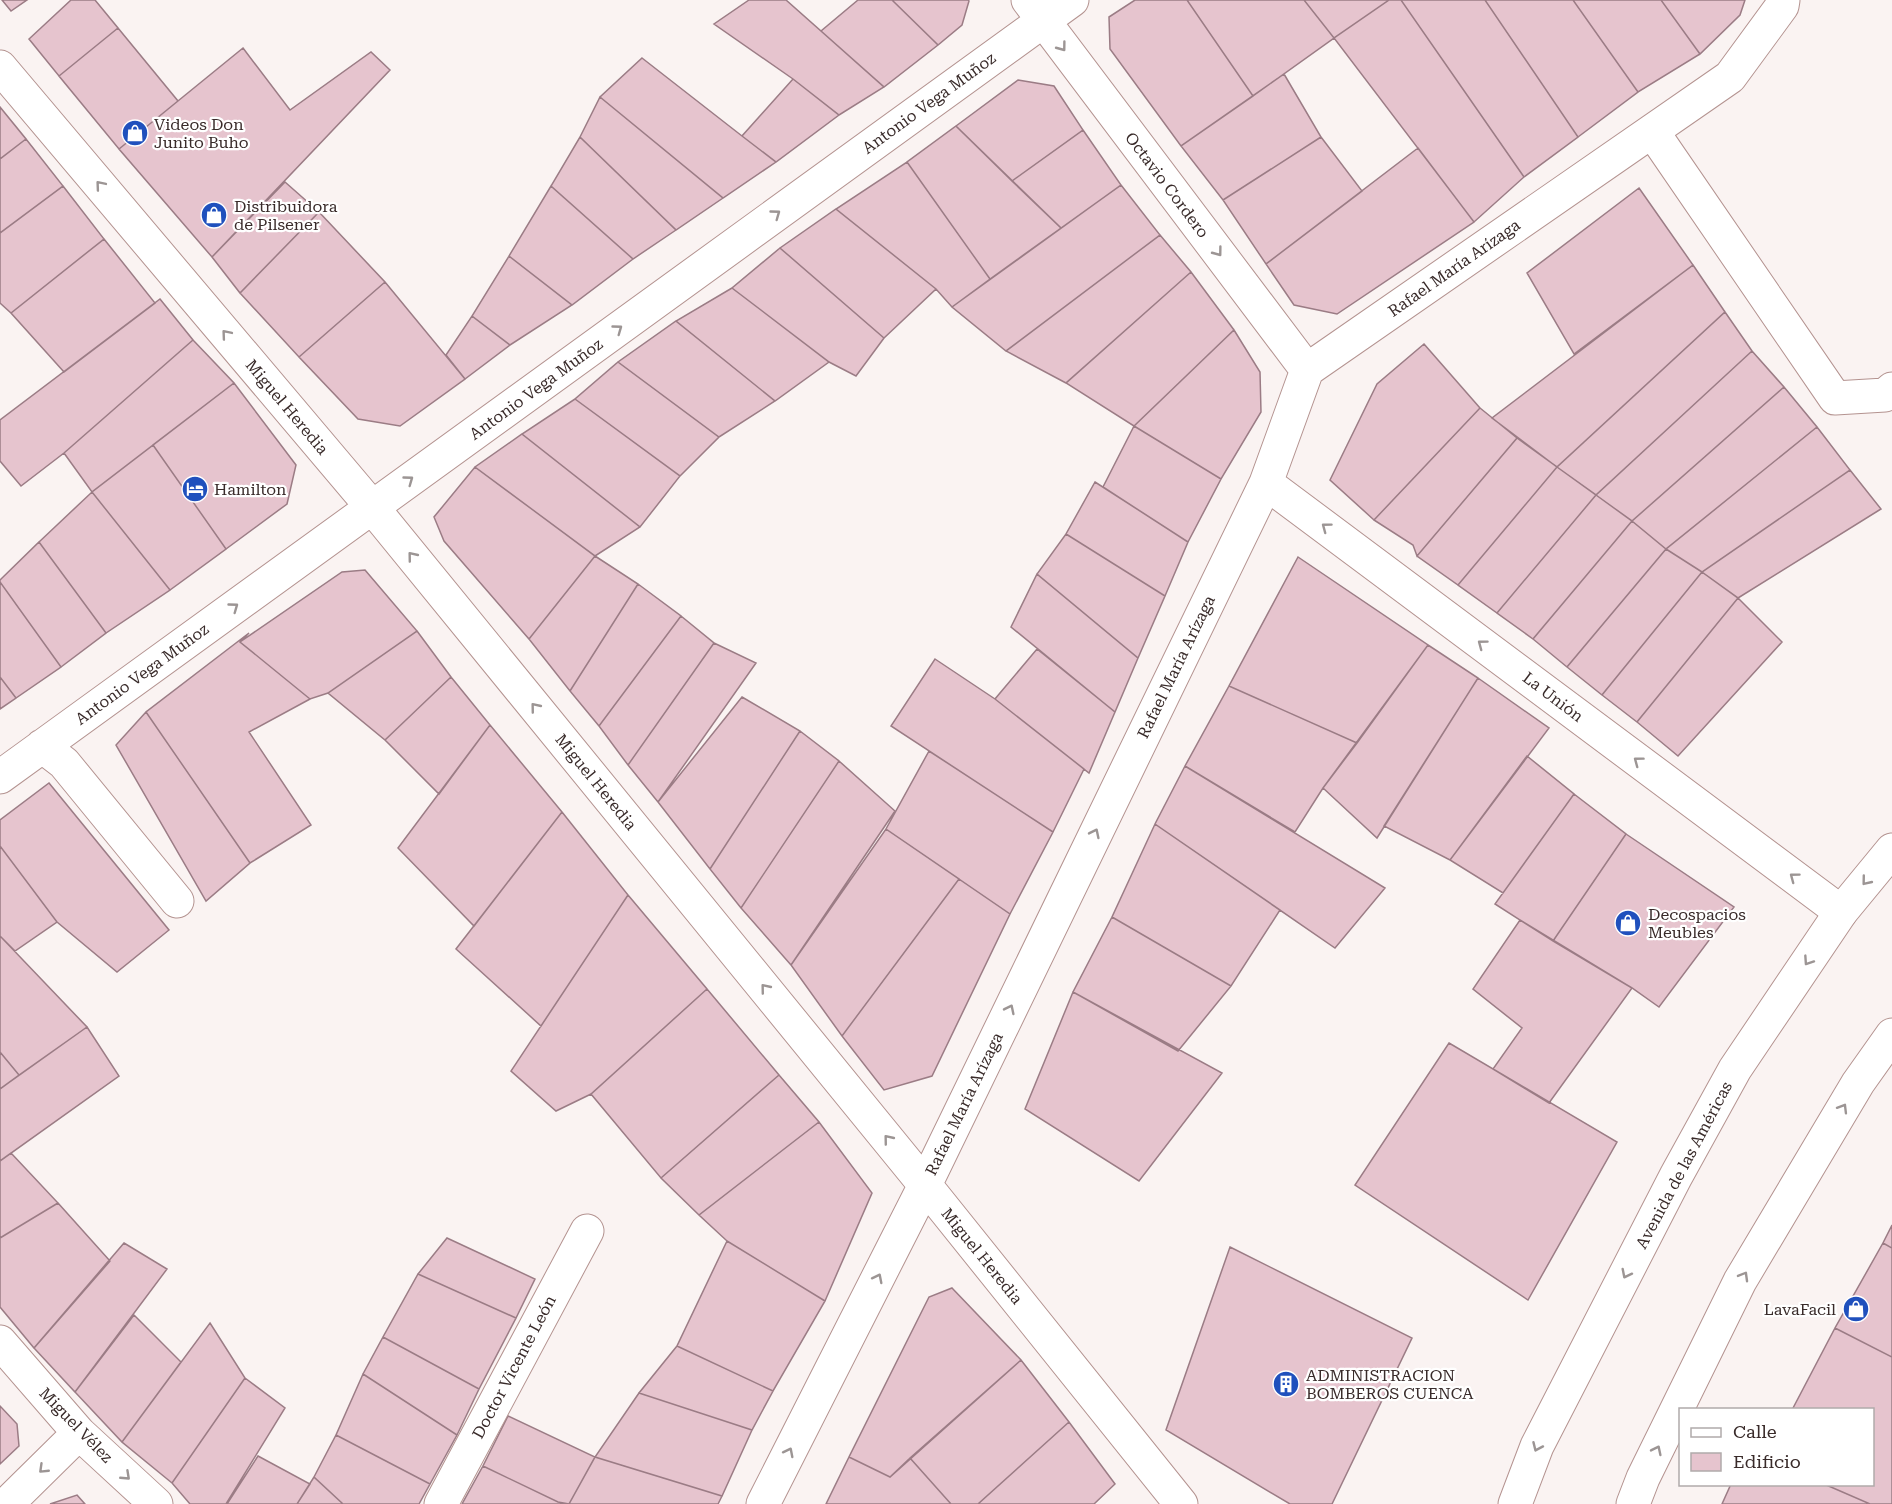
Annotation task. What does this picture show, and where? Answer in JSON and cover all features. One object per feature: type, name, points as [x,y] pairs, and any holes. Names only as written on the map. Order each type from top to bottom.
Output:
[{"type":"street","name":"Antonio Vega Muñoz","points":[[0,777],[372,507],[1035,10],[1072,0]]},
{"type":"street","name":"Rafael María Arízaga","points":[[763,1504],[925,1185],[1266,483],[1307,370],[1730,77],[1782,6],[1783,0]]},
{"type":"street","name":"Octavio Cordero","points":[[1035,10],[1307,370]]},
{"type":"street","name":"Miguel Heredia","points":[[0,67],[372,507],[925,1185],[1181,1504]]},
{"type":"street","points":[[1652,131],[1835,398],[1886,395],[1892,389]]},
{"type":"street","name":"La Unión","points":[[1266,483],[1841,912]]},
{"type":"street","points":[[42,746],[64,763],[177,901]]},
{"type":"street","name":"Avenida de las Américas","points":[[1515,1504],[1536,1446],[1676,1176],[1725,1088],[1841,912],[1892,850]]},
{"type":"street","points":[[1634,1504],[1643,1478],[1740,1281],[1858,1083],[1892,1035]]},
{"type":"street","name":"Doctor Vicente León","points":[[441,1504],[587,1231]]},
{"type":"street","name":"Miguel Vélez","points":[[0,1342],[80,1433],[156,1504]]},
{"type":"street","points":[[7,1504],[80,1433]]},
{"type":"building","points":[[2,0],[27,0],[11,11]]},
{"type":"building","points":[[71,0],[95,0],[118,28],[59,76],[29,39]]},
{"type":"building","points":[[749,0],[786,0],[884,87],[839,115],[793,79],[714,24]]},
{"type":"building","points":[[858,0],[892,0],[938,45],[884,87],[821,31]]},
{"type":"building","points":[[892,0],[969,1],[962,25],[938,45]]},
{"type":"building","points":[[1135,0],[1187,0],[1253,96],[1181,146],[1110,49],[1109,17]]},
{"type":"building","points":[[1187,0],[1304,0],[1334,38],[1253,96]]},
{"type":"building","points":[[1304,0],[1389,0],[1334,38]]},
{"type":"building","points":[[1389,0],[1401,0],[1524,177],[1474,222],[1334,38]]},
{"type":"building","points":[[1401,0],[1485,0],[1578,137],[1524,177]]},
{"type":"building","points":[[1485,0],[1573,0],[1638,92],[1578,137]]},
{"type":"building","points":[[1573,0],[1661,0],[1700,54],[1638,92]]},
{"type":"building","points":[[1661,0],[1745,0],[1740,15],[1700,54]]},
{"type":"building","points":[[118,28],[178,101],[119,149],[59,76]]},
{"type":"building","points":[[243,48],[290,110],[371,52],[390,70],[212,257],[119,149]]},
{"type":"building","points":[[642,58],[776,162],[723,198],[600,97]]},
{"type":"building","points":[[1284,74],[1321,137],[1223,200],[1181,146]]},
{"type":"building","points":[[793,79],[839,115],[776,162],[742,136]]},
{"type":"building","points":[[1018,80],[1054,86],[1083,130],[1012,181],[956,126]]},
{"type":"building","points":[[600,97],[723,198],[676,230],[580,137]]},
{"type":"building","points":[[0,107],[26,139],[0,159]]},
{"type":"building","points":[[956,126],[1061,228],[990,279],[907,162]]},
{"type":"building","points":[[1083,130],[1121,185],[1061,228],[1012,181]]},
{"type":"building","points":[[580,137],[676,230],[633,259],[551,186]]},
{"type":"building","points":[[1321,137],[1362,191],[1266,264],[1223,200]]},
{"type":"building","points":[[26,139],[63,186],[0,233],[0,159]]},
{"type":"building","points":[[1418,148],[1474,222],[1337,314],[1294,305],[1266,264]]},
{"type":"building","points":[[907,162],[990,279],[952,307],[936,289],[836,209]]},
{"type":"building","points":[[285,182],[319,212],[240,293],[212,257]]},
{"type":"building","points":[[1121,185],[1160,235],[1006,351],[952,307]]},
{"type":"building","points":[[63,186],[104,239],[11,313],[0,303],[0,233]]},
{"type":"building","points":[[551,186],[633,259],[572,305],[509,256]]},
{"type":"building","points":[[1639,188],[1693,265],[1574,354],[1527,273]]},
{"type":"building","points":[[836,209],[936,289],[884,338],[780,248]]},
{"type":"building","points":[[319,212],[385,282],[299,357],[240,293]]},
{"type":"building","points":[[1160,235],[1191,272],[1066,383],[1006,351]]},
{"type":"building","points":[[104,239],[155,303],[64,372],[11,313]]},
{"type":"building","points":[[780,248],[884,338],[856,376],[829,362],[732,288]]},
{"type":"building","points":[[509,256],[572,305],[510,345],[472,316]]},
{"type":"building","points":[[1693,265],[1725,312],[1557,467],[1492,418]]},
{"type":"building","points":[[1191,272],[1234,330],[1134,426],[1066,383]]},
{"type":"building","points":[[385,282],[465,379],[400,426],[358,419],[299,357]]},
{"type":"building","points":[[732,288],[829,362],[775,401],[676,321]]},
{"type":"building","points":[[160,299],[193,340],[64,453],[21,486],[0,461],[0,420]]},
{"type":"building","points":[[1725,312],[1752,351],[1596,495],[1557,467]]},
{"type":"building","points":[[472,316],[510,345],[465,379],[446,355]]},
{"type":"building","points":[[676,321],[775,401],[719,437],[618,362]]},
{"type":"building","points":[[1234,330],[1260,372],[1261,412],[1221,479],[1134,426]]},
{"type":"building","points":[[193,340],[234,383],[92,492],[64,453]]},
{"type":"building","points":[[1424,344],[1480,408],[1374,520],[1330,480],[1377,384]]},
{"type":"building","points":[[1752,351],[1784,387],[1632,521],[1596,495]]},
{"type":"building","points":[[618,362],[719,437],[680,476],[575,399]]},
{"type":"building","points":[[234,383],[296,465],[287,504],[226,549],[153,445]]},
{"type":"building","points":[[1784,387],[1817,427],[1666,549],[1632,521]]},
{"type":"building","points":[[575,399],[680,476],[640,527],[522,434]]},
{"type":"building","points":[[1480,408],[1517,438],[1417,556],[1413,545],[1374,520]]},
{"type":"building","points":[[1134,426],[1221,479],[1188,542],[1103,487]]},
{"type":"building","points":[[1817,427],[1850,470],[1702,572],[1666,549]]},
{"type":"building","points":[[522,434],[640,527],[595,556],[475,467]]},
{"type":"building","points":[[1517,438],[1557,467],[1458,585],[1417,556]]},
{"type":"building","points":[[153,445],[226,549],[170,590],[92,492]]},
{"type":"building","points":[[475,467],[595,556],[529,639],[444,541],[434,517]]},
{"type":"building","points":[[1557,467],[1596,495],[1497,613],[1458,585]]},
{"type":"building","points":[[1850,470],[1881,509],[1738,598],[1702,572]]},
{"type":"building","points":[[1095,482],[1188,542],[1165,596],[1066,534]]},
{"type":"building","points":[[92,492],[170,590],[106,633],[39,542]]},
{"type":"building","points":[[1596,495],[1632,521],[1533,639],[1497,613]]},
{"type":"building","points":[[1632,521],[1666,549],[1567,667],[1533,639]]},
{"type":"building","points":[[1066,534],[1165,596],[1138,658],[1037,574]]},
{"type":"building","points":[[39,542],[106,633],[61,667],[0,582]]},
{"type":"building","points":[[1666,549],[1702,572],[1602,695],[1567,667]]},
{"type":"building","points":[[595,556],[638,584],[570,691],[529,639]]},
{"type":"building","points":[[1298,557],[1428,645],[1357,743],[1229,686]]},
{"type":"building","points":[[365,570],[417,631],[328,693],[310,699],[240,642],[342,572]]},
{"type":"building","points":[[1702,572],[1738,598],[1637,722],[1602,695]]},
{"type":"building","points":[[1037,574],[1138,658],[1115,712],[1011,627]]},
{"type":"building","points":[[0,582],[61,667],[16,698],[0,677]]},
{"type":"building","points":[[638,584],[681,616],[599,726],[570,691]]},
{"type":"building","points":[[1738,598],[1782,642],[1678,756],[1637,722]]},
{"type":"building","points":[[681,616],[714,643],[628,765],[599,726]]},
{"type":"building","points":[[417,631],[451,677],[385,740],[328,693]]},
{"type":"building","points":[[249,633],[240,642],[310,699],[249,732],[311,825],[250,863],[146,712]]},
{"type":"building","points":[[714,643],[756,663],[658,802],[628,765]]},
{"type":"building","points":[[1428,645],[1478,678],[1377,838],[1323,788]]},
{"type":"building","points":[[1037,649],[1115,712],[1089,773],[995,699]]},
{"type":"building","points":[[935,659],[995,699],[1084,769],[1053,832],[891,726]]},
{"type":"building","points":[[0,677],[16,698],[0,709]]},
{"type":"building","points":[[451,677],[490,725],[439,794],[385,740]]},
{"type":"building","points":[[1478,678],[1549,728],[1450,860],[1384,826]]},
{"type":"building","points":[[1229,686],[1357,743],[1323,788],[1295,832],[1185,766]]},
{"type":"building","points":[[742,697],[800,731],[710,869],[658,802]]},
{"type":"building","points":[[146,712],[250,863],[206,901],[116,745]]},
{"type":"building","points":[[490,725],[562,812],[474,926],[398,848]]},
{"type":"building","points":[[800,731],[839,761],[741,908],[710,869]]},
{"type":"building","points":[[929,751],[1053,832],[1010,914],[886,829]]},
{"type":"building","points":[[1527,756],[1574,794],[1503,893],[1450,860]]},
{"type":"building","points":[[839,761],[895,811],[791,965],[741,908]]},
{"type":"building","points":[[1185,766],[1385,888],[1335,948],[1155,824]]},
{"type":"building","points":[[49,783],[169,930],[117,972],[57,922],[0,846],[0,820]]},
{"type":"building","points":[[1574,794],[1626,834],[1553,941],[1495,904]]},
{"type":"building","points":[[562,812],[628,895],[541,1026],[456,949]]},
{"type":"building","points":[[1155,824],[1280,910],[1231,986],[1112,917]]},
{"type":"building","points":[[886,829],[959,879],[842,1036],[791,965]]},
{"type":"building","points":[[1626,834],[1734,907],[1659,1007],[1632,988],[1553,941]]},
{"type":"building","points":[[0,846],[57,922],[15,951],[0,936]]},
{"type":"building","points":[[959,879],[1010,914],[932,1076],[884,1090],[842,1036]]},
{"type":"building","points":[[628,895],[707,989],[591,1094],[556,1111],[511,1071]]},
{"type":"building","points":[[1112,917],[1231,986],[1178,1051],[1073,992]]},
{"type":"building","points":[[1520,920],[1632,988],[1549,1103],[1493,1069],[1522,1028],[1473,989]]},
{"type":"building","points":[[0,936],[87,1027],[19,1075],[0,1052]]},
{"type":"building","points":[[707,989],[779,1075],[661,1178],[591,1094]]},
{"type":"building","points":[[1073,992],[1222,1073],[1139,1181],[1025,1109]]},
{"type":"building","points":[[87,1027],[119,1076],[0,1161],[0,1089]]},
{"type":"building","points":[[1449,1043],[1617,1142],[1528,1300],[1355,1185]]},
{"type":"building","points":[[0,1052],[19,1075],[0,1089]]},
{"type":"building","points":[[779,1075],[819,1122],[699,1215],[661,1178]]},
{"type":"building","points":[[819,1122],[872,1193],[825,1301],[727,1241],[699,1215]]},
{"type":"building","points":[[11,1153],[58,1203],[0,1238],[0,1161]]},
{"type":"building","points":[[58,1203],[110,1261],[34,1348],[0,1307],[0,1238]]},
{"type":"building","points":[[1892,1225],[1892,1248],[1883,1243]]},
{"type":"building","points":[[447,1238],[535,1279],[516,1318],[418,1274]]},
{"type":"building","points":[[727,1241],[825,1301],[773,1391],[677,1346]]},
{"type":"building","points":[[124,1243],[167,1269],[75,1392],[34,1348]]},
{"type":"building","points":[[1883,1243],[1892,1248],[1892,1357],[1835,1328]]},
{"type":"building","name":"ADMINISTRACION BOMBEROS CUENCA","points":[[1230,1247],[1412,1338],[1332,1504],[1290,1504],[1166,1430]]},
{"type":"building","points":[[418,1274],[516,1318],[479,1389],[383,1337]]},
{"type":"building","points":[[952,1288],[1021,1360],[890,1477],[849,1457],[929,1297]]},
{"type":"building","points":[[134,1315],[181,1362],[122,1442],[75,1392]]},
{"type":"building","points":[[210,1323],[245,1378],[172,1483],[122,1442]]},
{"type":"building","points":[[1835,1328],[1892,1357],[1892,1504],[1870,1504],[1829,1486],[1874,1486],[1874,1408],[1793,1408]]},
{"type":"building","points":[[383,1337],[479,1389],[457,1435],[363,1374]]},
{"type":"building","points":[[677,1346],[773,1391],[752,1430],[639,1393]]},
{"type":"building","points":[[1021,1360],[1069,1422],[978,1504],[951,1504],[910,1458]]},
{"type":"building","points":[[363,1374],[457,1435],[430,1484],[336,1435]]},
{"type":"building","points":[[245,1378],[285,1408],[226,1504],[190,1504],[172,1483]]},
{"type":"building","points":[[639,1393],[752,1430],[722,1496],[595,1457]]},
{"type":"building","points":[[0,1406],[17,1424],[19,1446],[0,1464]]},
{"type":"building","points":[[508,1416],[595,1457],[569,1504],[558,1502],[483,1466]]},
{"type":"building","points":[[1069,1422],[1115,1484],[1094,1504],[978,1504]]},
{"type":"building","points":[[336,1435],[430,1484],[419,1504],[343,1504],[314,1477]]},
{"type":"building","points":[[258,1456],[310,1484],[297,1504],[227,1504]]},
{"type":"building","points":[[595,1457],[722,1496],[718,1504],[569,1504]]},
{"type":"building","points":[[849,1457],[890,1477],[910,1458],[951,1504],[826,1504]]},
{"type":"building","points":[[483,1466],[558,1502],[569,1504],[462,1504]]},
{"type":"building","points":[[314,1477],[343,1504],[297,1504]]},
{"type":"building","points":[[1730,1486],[1829,1486],[1870,1504],[1722,1504]]},
{"type":"building","points":[[77,1495],[85,1504],[50,1504]]},
{"type":"place","name":"Videos Don Junito Buho","points":[[135,133]]},
{"type":"place","name":"Distribuidora de Pilsener","points":[[214,215]]},
{"type":"place","name":"Hamilton","points":[[195,489]]},
{"type":"place","name":"Decospacios Meubles","points":[[1628,923]]},
{"type":"place","name":"LavaFacil","points":[[1856,1309]]},
{"type":"place","name":"ADMINISTRACION BOMBEROS CUENCA","points":[[1286,1384]]}]
